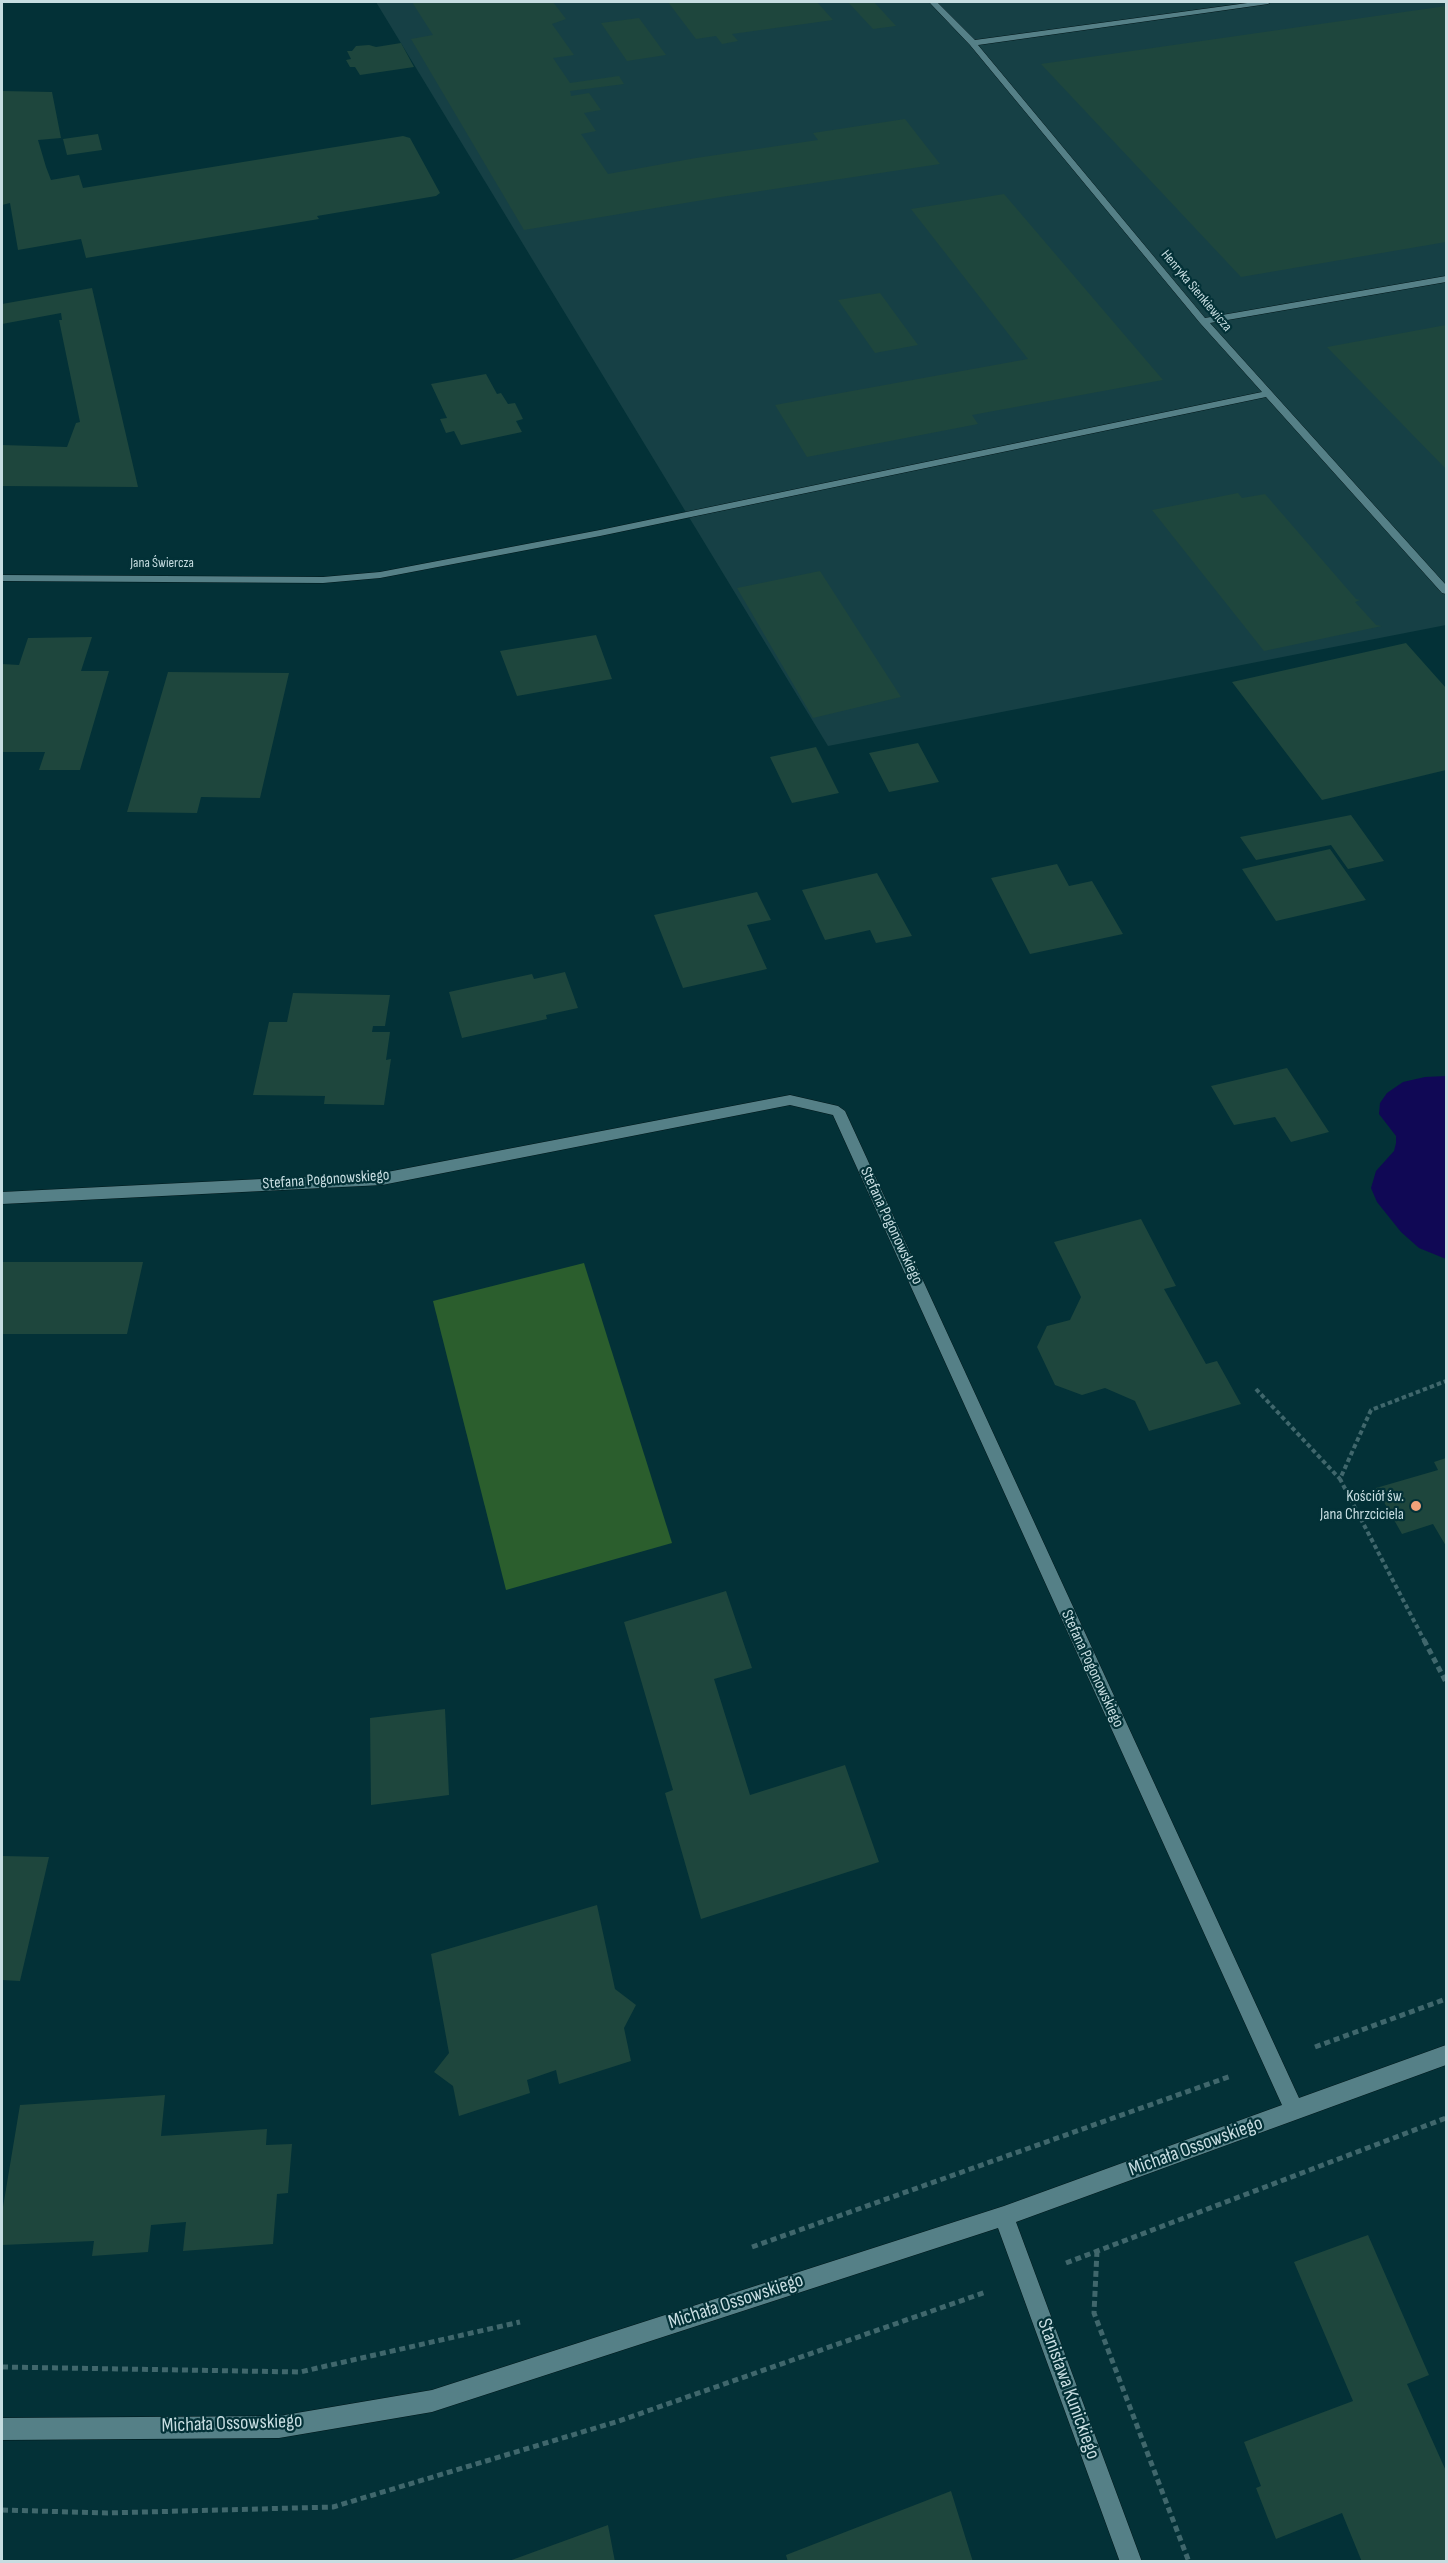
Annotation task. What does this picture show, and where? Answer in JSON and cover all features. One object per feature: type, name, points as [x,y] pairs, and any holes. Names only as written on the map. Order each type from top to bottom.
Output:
[{"type":"street","name":"Henryka Sienkiewicza","points":[[933,2],[973,43],[1203,321],[1446,591]]},
{"type":"street","points":[[973,43],[1268,2]]},
{"type":"street","points":[[1203,321],[1446,279]]},
{"type":"street","name":"Jana Świercza","points":[[2,578],[323,580],[380,575],[600,533],[1267,394]]},
{"type":"street","name":"Stefana Pogonowskiego","points":[[2,1198],[382,1179],[790,1100],[838,1111],[1295,2111]]},
{"type":"street","name":"Michała Ossowskiego","points":[[2,2429],[279,2427],[432,2401],[1004,2216],[1446,2055]]},
{"type":"street","name":"Stanisława Kunickiego","points":[[1004,2216],[1131,2562]]},
{"type":"path","points":[[1340,1479],[1371,1410],[1446,1381]]},
{"type":"path","points":[[1256,1389],[1340,1479],[1446,1682]]},
{"type":"path","points":[[741,2251],[1446,1999]]},
{"type":"path","points":[[2,2510],[107,2513],[333,2506],[619,2421],[1097,2252],[1446,2118]]},
{"type":"path","points":[[1097,2252],[1094,2313],[1189,2562]]},
{"type":"path","points":[[2,2367],[300,2372],[526,2321]]},
{"type":"shaded area","points":[[376,2],[1446,2],[1446,625],[828,746]]},
{"type":"shaded area","points":[[1446,1076],[1446,1259],[1419,1248],[1401,1232],[1377,1202],[1371,1188],[1376,1171],[1394,1151],[1396,1143],[1396,1136],[1379,1114],[1380,1103],[1387,1093],[1403,1082],[1425,1077]]},
{"type":"green space","points":[[584,1263],[672,1543],[506,1590],[433,1301]]},
{"type":"building","points":[[412,2],[553,2],[566,19],[552,24],[574,55],[553,58],[570,83],[619,76],[624,84],[570,91],[571,96],[589,93],[601,110],[584,113],[596,131],[581,134],[608,174],[818,140],[813,133],[905,119],[940,164],[524,230],[411,39],[433,35]]},
{"type":"building","points":[[668,2],[817,2],[833,20],[732,34],[738,41],[722,44],[716,36],[696,39]]},
{"type":"building","points":[[848,2],[874,2],[896,26],[873,29]]},
{"type":"building","points":[[1446,6],[1446,242],[1241,277],[1041,64]]},
{"type":"building","points":[[639,18],[666,55],[627,61],[601,23]]},
{"type":"building","points":[[401,43],[414,67],[360,75],[355,67],[350,67],[346,60],[351,59],[347,51],[352,51],[356,46],[376,47]]},
{"type":"building","points":[[2,91],[52,92],[61,138],[38,140],[46,167],[51,180],[79,175],[83,188],[403,136],[410,138],[440,193],[436,196],[317,216],[319,219],[86,258],[81,239],[18,250],[10,203],[2,205]]},
{"type":"building","points":[[98,134],[102,150],[67,155],[63,139]]},
{"type":"building","points":[[1004,194],[1163,380],[972,415],[978,424],[807,457],[775,405],[1028,359],[911,209]]},
{"type":"building","points":[[92,288],[138,487],[2,486],[2,445],[67,447],[76,423],[80,422],[59,320],[62,320],[61,313],[2,324],[2,304]]},
{"type":"building","points":[[880,293],[918,345],[875,353],[838,300]]},
{"type":"building","points":[[1446,325],[1446,469],[1327,347]]},
{"type":"building","points":[[486,374],[497,394],[501,393],[508,404],[515,403],[523,419],[516,421],[522,432],[461,445],[454,431],[446,433],[440,419],[447,418],[431,384]]},
{"type":"building","points":[[1238,493],[1242,498],[1265,494],[1356,599],[1360,600],[1355,602],[1376,625],[1382,626],[1264,651],[1152,510]]},
{"type":"building","points":[[820,571],[901,697],[813,718],[737,588]]},
{"type":"building","points":[[596,635],[612,679],[517,696],[500,651]]},
{"type":"building","points":[[92,637],[81,671],[109,671],[80,770],[39,770],[45,752],[2,752],[2,664],[19,665],[28,638]]},
{"type":"building","points":[[1406,643],[1446,688],[1446,770],[1322,800],[1232,682]]},
{"type":"building","points":[[168,672],[289,673],[260,798],[201,797],[197,813],[127,812]]},
{"type":"building","points":[[918,743],[939,782],[889,792],[869,753]]},
{"type":"building","points":[[816,747],[839,793],[792,803],[770,757]]},
{"type":"building","points":[[1351,815],[1384,861],[1348,869],[1331,845],[1256,860],[1240,837]]},
{"type":"building","points":[[1330,849],[1366,900],[1276,921],[1242,869]]},
{"type":"building","points":[[1057,864],[1069,886],[1092,881],[1123,934],[1030,954],[991,878]]},
{"type":"building","points":[[877,873],[912,936],[876,943],[870,930],[825,940],[802,890]]},
{"type":"building","points":[[757,892],[771,920],[747,925],[767,969],[683,988],[654,915]]},
{"type":"building","points":[[565,972],[578,1008],[546,1015],[547,1019],[462,1038],[449,992],[532,974],[534,979]]},
{"type":"building","points":[[293,993],[390,995],[385,1026],[373,1026],[372,1032],[390,1032],[386,1060],[391,1059],[384,1105],[324,1104],[325,1096],[253,1095],[269,1022],[287,1022]]},
{"type":"building","points":[[1287,1068],[1329,1132],[1291,1142],[1275,1117],[1234,1125],[1211,1086]]},
{"type":"building","points":[[1141,1219],[1176,1286],[1164,1289],[1206,1364],[1217,1361],[1241,1404],[1149,1431],[1135,1401],[1105,1388],[1082,1395],[1055,1385],[1037,1347],[1047,1326],[1070,1320],[1081,1297],[1054,1242]]},
{"type":"building","points":[[2,1262],[143,1262],[127,1334],[2,1334]]},
{"type":"building","name":"Kościół św. Jana Chrzciciela","points":[[1446,1458],[1446,1546],[1433,1524],[1402,1534],[1376,1488],[1438,1470],[1434,1462]]},
{"type":"building","points":[[726,1591],[752,1668],[714,1679],[750,1795],[845,1765],[879,1862],[701,1919],[665,1793],[673,1790],[624,1622]]},
{"type":"building","points":[[445,1709],[449,1795],[371,1805],[370,1718]]},
{"type":"building","points":[[2,1856],[49,1857],[20,1981],[2,1980]]},
{"type":"building","points":[[597,1905],[615,1989],[636,2005],[624,2028],[631,2061],[559,2084],[556,2070],[527,2080],[530,2093],[459,2116],[453,2086],[434,2072],[449,2053],[431,1954]]},
{"type":"building","points":[[165,2095],[161,2136],[267,2129],[266,2145],[292,2144],[288,2193],[277,2194],[273,2244],[183,2251],[186,2222],[151,2225],[148,2252],[92,2256],[94,2241],[2,2245],[2,2213],[20,2105]]},
{"type":"building","points":[[1368,2235],[1429,2375],[1407,2384],[1446,2471],[1446,2562],[1362,2562],[1342,2513],[1276,2539],[1256,2488],[1261,2486],[1244,2442],[1353,2401],[1294,2262]]},
{"type":"building","points":[[951,2491],[973,2562],[788,2562],[786,2555]]},
{"type":"building","points":[[608,2525],[615,2562],[509,2562],[509,2561]]},
{"type":"place","name":"Kościół św. Jana Chrzciciela","points":[[1416,1506]]}]
